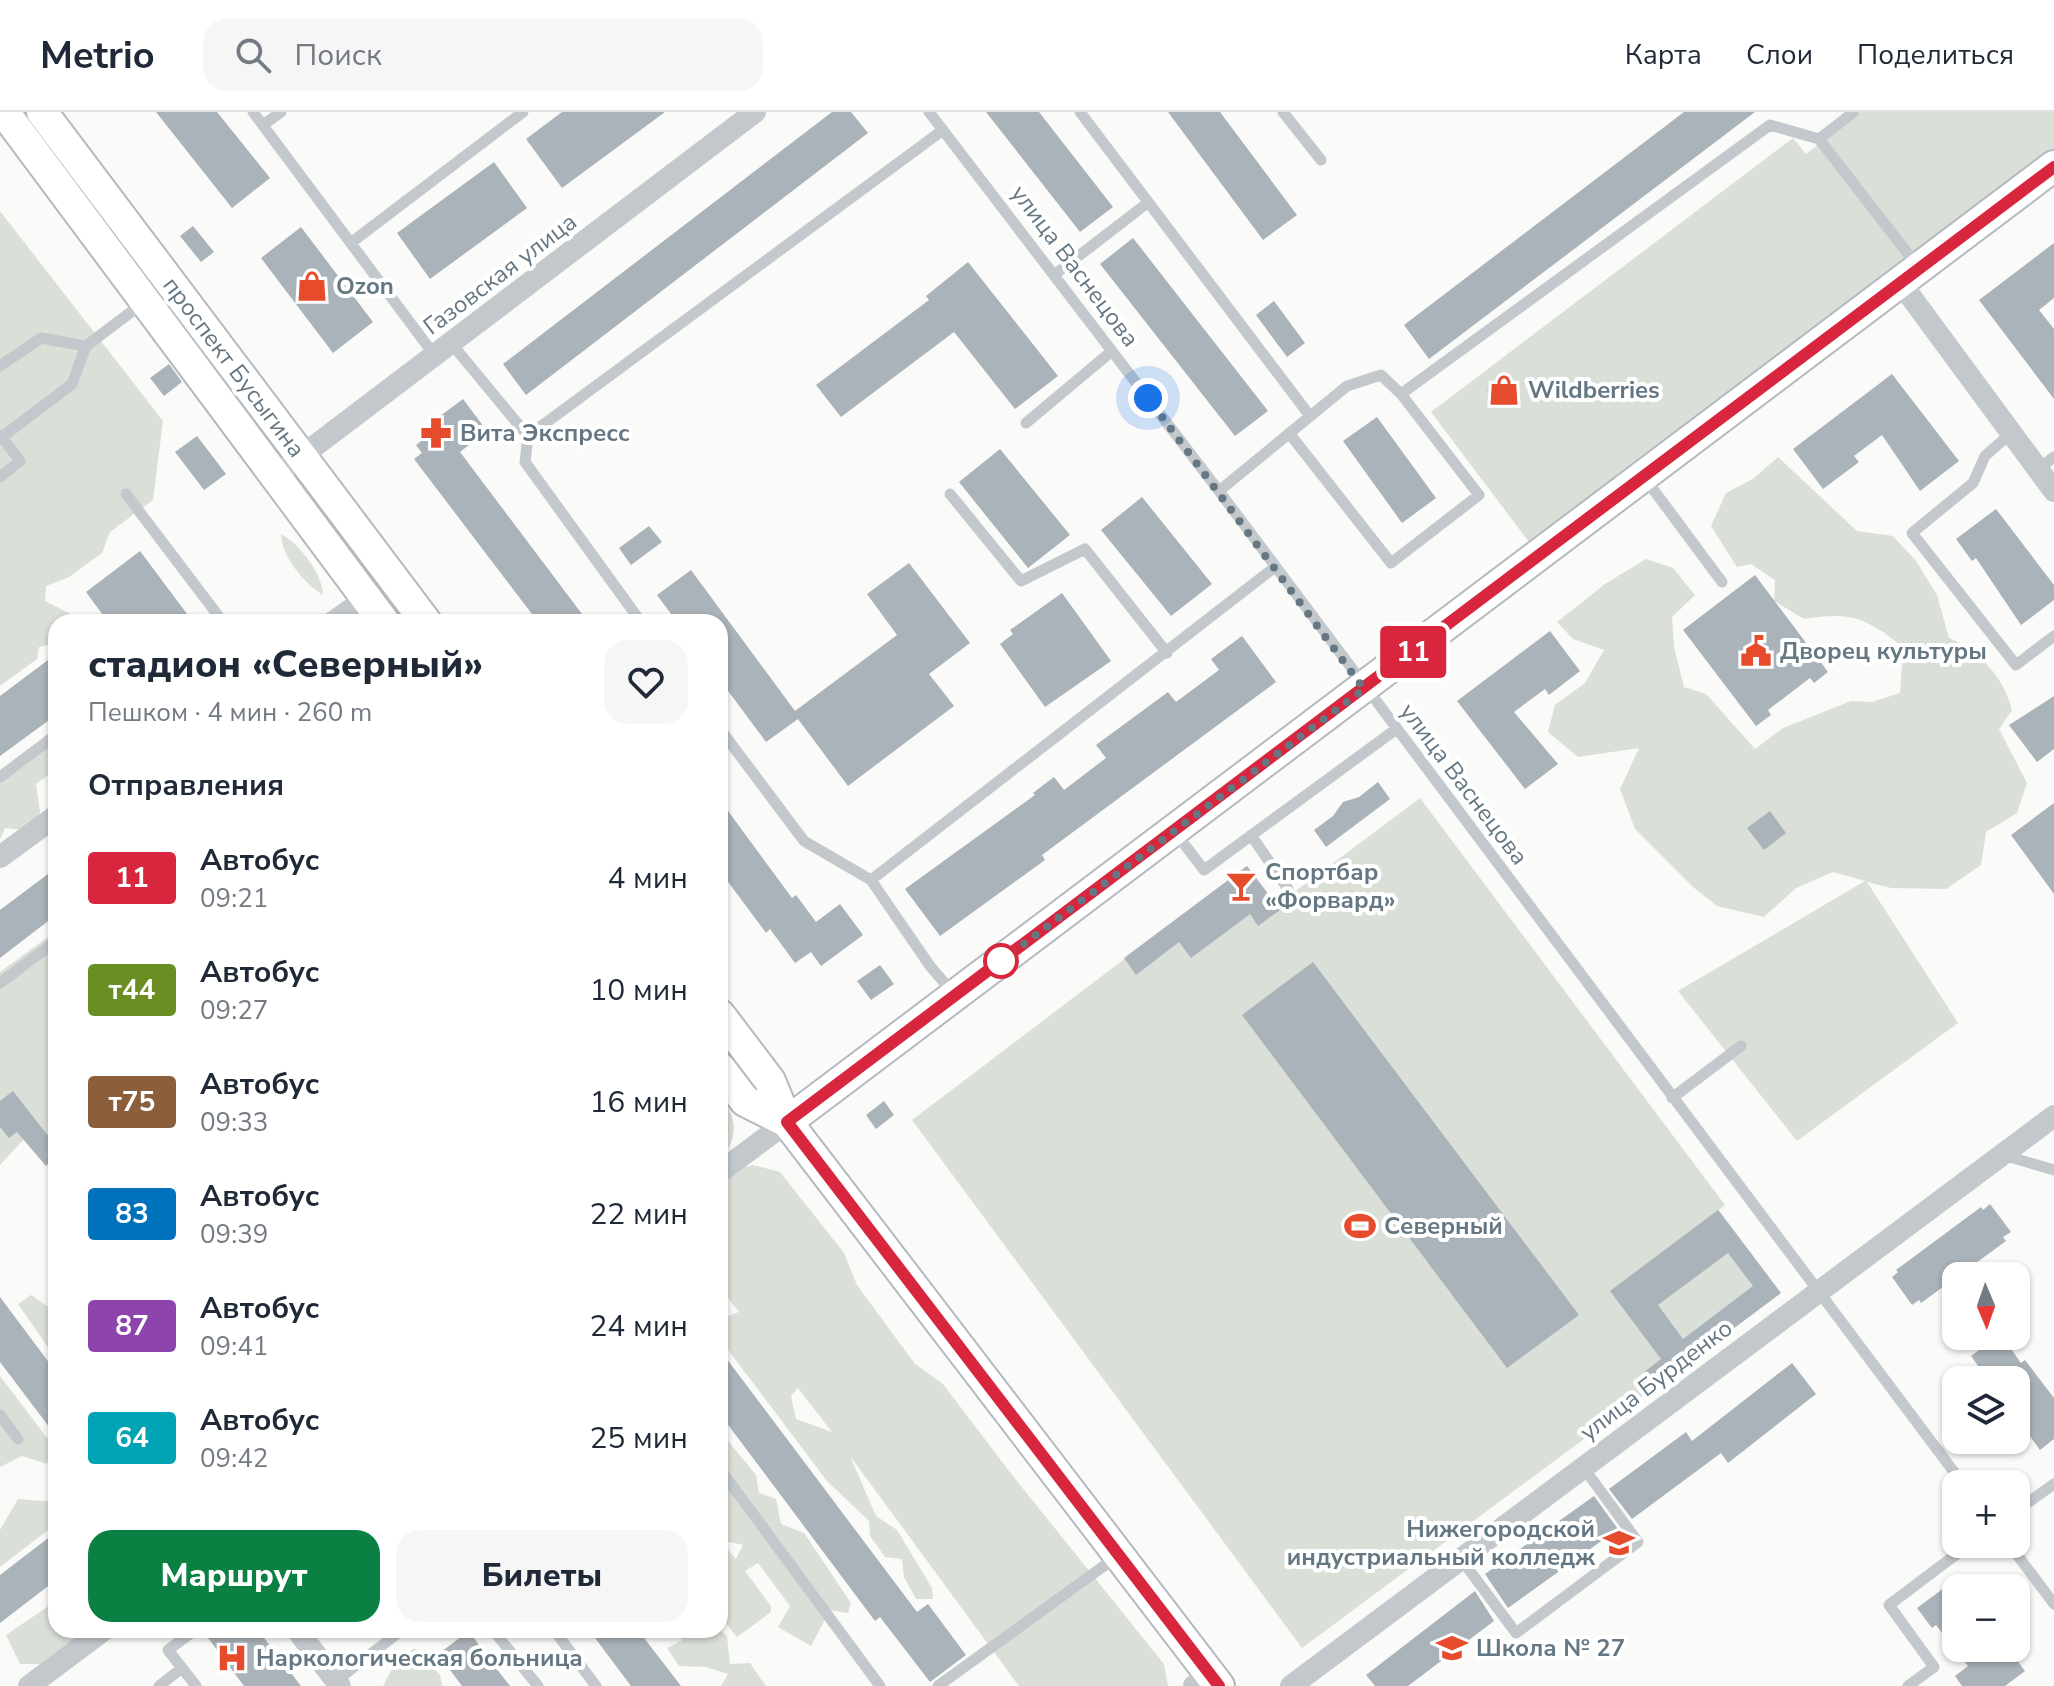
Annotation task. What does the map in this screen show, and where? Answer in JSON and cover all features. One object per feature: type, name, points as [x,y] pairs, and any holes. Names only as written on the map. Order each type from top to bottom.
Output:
[{"type":"main road","name":"проспект Бусыгина","points":[[42,112],[420,614]]},
{"type":"main road","name":"проспект Бусыгина","points":[[3,113],[146,300],[375,610]]},
{"type":"main road","points":[[787,1122],[2054,166]]},
{"type":"main road","points":[[728,1026],[770,1081],[787,1122],[1119,1555],[1208,1682]]},
{"type":"main road","points":[[728,1079],[745,1101],[787,1122]]},
{"type":"street","name":"Газовская улица","points":[[275,475],[755,112]]},
{"type":"street","points":[[1910,275],[2011,433],[2046,463],[2054,491]]},
{"type":"street","points":[[0,857],[48,822]]},
{"type":"street","name":"улица Бурденко","points":[[1291,1686],[2054,1116]]},
{"type":"street","points":[[728,1166],[787,1122]]},
{"type":"street","points":[[29,1686],[93,1638]]},
{"type":"street","points":[[303,1638],[338,1684]]},
{"type":"lane","points":[[253,112],[352,242],[443,350],[528,436]]},
{"type":"lane","points":[[263,125],[281,112]]},
{"type":"lane","points":[[352,242],[523,112]]},
{"type":"lane","name":"улица Васнецова","points":[[929,112],[1219,491],[1364,689],[1952,1470]]},
{"type":"lane","points":[[1080,112],[1146,204],[1310,416]]},
{"type":"lane","points":[[1283,112],[1321,160]]},
{"type":"lane","points":[[1819,139],[1853,112]]},
{"type":"lane","points":[[1401,394],[1770,125],[1819,139],[1910,275]]},
{"type":"lane","points":[[635,614],[525,462],[528,436],[943,130]]},
{"type":"lane","points":[[1054,275],[1146,204]]},
{"type":"lane","points":[[0,477],[20,461],[1,436],[72,384],[86,346],[146,300]]},
{"type":"lane","points":[[0,366],[41,338],[86,346]]},
{"type":"lane","points":[[1026,423],[1112,351]]},
{"type":"lane","points":[[1219,491],[1289,433],[1347,386],[1381,375],[1401,394],[1479,495],[1391,563],[1289,433]]},
{"type":"lane","points":[[2011,433],[1985,456],[1973,483],[1912,533],[2016,665],[2054,636]]},
{"type":"lane","points":[[1644,476],[1722,582]]},
{"type":"lane","points":[[126,494],[217,614]]},
{"type":"lane","points":[[950,494],[1021,581],[1085,549],[1167,653]]},
{"type":"lane","points":[[871,880],[1275,567]]},
{"type":"lane","points":[[1174,831],[1204,870],[1395,730]]},
{"type":"lane","points":[[728,740],[804,841],[871,880],[930,966],[955,995]]},
{"type":"lane","points":[[0,777],[48,741]]},
{"type":"lane","points":[[1251,835],[1288,889]]},
{"type":"lane","points":[[0,983],[48,947]]},
{"type":"lane","points":[[1672,1098],[1741,1046]]},
{"type":"lane","points":[[2002,1155],[2054,1170]]},
{"type":"lane","points":[[0,1415],[18,1439]]},
{"type":"lane","points":[[1461,1559],[1516,1633],[1638,1542],[1583,1467]]},
{"type":"lane","points":[[728,1480],[880,1686]]},
{"type":"lane","points":[[2030,1501],[2054,1484]]},
{"type":"lane","points":[[938,1686],[1119,1555]]},
{"type":"lane","points":[[1908,1686],[1934,1667],[1889,1605],[1951,1558]]},
{"type":"lane","points":[[2020,1558],[2054,1604]]},
{"type":"lane","points":[[184,1638],[168,1650],[196,1686]]},
{"type":"lane","points":[[338,1684],[393,1638]]},
{"type":"lane","points":[[499,1638],[538,1686]]},
{"type":"lane","points":[[560,1638],[596,1686]]},
{"type":"lane","points":[[159,1686],[182,1668]]},
{"type":"shaded area","points":[[1861,112],[2054,112],[2054,149],[1532,546],[1431,412],[1793,138],[1806,154]]},
{"type":"shaded area","points":[[0,211],[163,421],[153,500],[110,532],[102,553],[69,577],[46,586],[45,601],[71,614],[48,614],[48,645],[39,647],[37,659],[0,686]]},
{"type":"shaded area","points":[[1778,457],[1857,531],[1893,536],[1916,561],[1937,595],[1949,638],[1980,658],[2003,687],[2012,710],[1999,729],[2027,783],[2017,813],[1986,832],[1981,865],[1946,889],[1891,888],[1867,882],[1958,1023],[1797,1141],[1678,991],[1865,881],[1833,872],[1796,888],[1764,917],[1717,906],[1693,887],[1635,829],[1620,789],[1639,748],[1578,757],[1548,732],[1555,705],[1585,683],[1604,650],[1573,639],[1557,622],[1605,584],[1646,559],[1673,568],[1695,595],[1672,617],[1674,647],[1684,687],[1706,694],[1755,749],[1783,728],[1851,701],[1872,702],[1900,693],[1903,647],[1879,629],[1858,619],[1834,616],[1804,619],[1774,601],[1775,580],[1751,564],[1737,567],[1711,526],[1726,493],[1753,479]]},
{"type":"shaded area","points":[[281,534],[309,560],[319,578],[323,595],[295,569],[285,551]]},
{"type":"shaded area","points":[[48,748],[48,775],[36,784],[40,812],[31,831],[5,828],[0,839],[0,775],[14,772]]},
{"type":"shaded area","name":"Северный","points":[[1420,798],[1725,1205],[1719,1210],[1781,1293],[1302,1648],[912,1120],[1247,866],[1277,905]]},
{"type":"shaded area","points":[[48,937],[48,1146],[26,1137],[0,1165],[0,972]]},
{"type":"shaded area","points":[[728,1108],[734,1126],[728,1148]]},
{"type":"shaded area","points":[[753,1165],[780,1172],[844,1253],[857,1285],[915,1364],[943,1384],[1164,1664],[1168,1686],[1019,1686],[850,1456],[876,1516],[897,1530],[932,1588],[933,1599],[916,1599],[904,1577],[902,1559],[885,1557],[870,1536],[869,1521],[827,1481],[728,1350],[728,1316],[739,1312],[728,1298],[728,1177],[741,1168]],"holes":[[[798,1388],[832,1432],[796,1419],[791,1396]]]},
{"type":"shaded area","points":[[31,1295],[48,1307],[48,1347],[18,1304]]},
{"type":"shaded area","points":[[0,1376],[48,1439],[48,1459],[47,1464],[22,1456],[0,1467]]},
{"type":"shaded area","points":[[728,1441],[756,1475],[759,1493],[776,1499],[781,1524],[804,1533],[851,1603],[848,1613],[830,1610],[811,1646],[778,1627],[790,1606],[758,1563],[745,1571],[771,1606],[771,1612],[737,1637],[728,1626],[728,1550],[736,1559],[743,1545],[728,1542]]},
{"type":"shaded area","points":[[18,1499],[48,1501],[48,1530],[0,1567],[0,1530]]},
{"type":"shaded area","points":[[48,1606],[48,1638],[106,1638],[62,1664],[20,1664],[6,1635]]},
{"type":"shaded area","points":[[680,1638],[727,1638],[730,1664],[750,1663],[766,1686],[721,1686],[728,1674],[706,1667],[679,1666],[667,1648],[683,1640]]},
{"type":"shaded area","points":[[414,1648],[440,1675],[442,1686],[383,1686],[393,1667]]},
{"type":"building","points":[[156,112],[217,112],[270,178],[232,208]]},
{"type":"building","points":[[562,112],[665,112],[562,188],[526,139]]},
{"type":"building","points":[[832,112],[851,112],[868,133],[526,395],[503,364]]},
{"type":"building","points":[[986,112],[1039,112],[1113,207],[1080,232]]},
{"type":"building","points":[[1168,112],[1220,112],[1297,215],[1263,240]]},
{"type":"building","points":[[1684,112],[1755,112],[1429,359],[1404,325]]},
{"type":"building","points":[[494,162],[527,208],[430,279],[397,233]]},
{"type":"building","points":[[193,226],[214,252],[201,262],[180,236]]},
{"type":"building","points":[[301,227],[373,322],[333,353],[261,258]]},
{"type":"building","points":[[1133,238],[1268,411],[1235,436],[1100,264]]},
{"type":"building","points":[[2054,243],[2054,298],[2039,310],[2054,329],[2054,399],[1979,300]]},
{"type":"building","points":[[968,262],[1058,376],[1015,409],[954,332],[841,417],[816,385],[929,300],[926,296]]},
{"type":"building","points":[[1274,301],[1305,343],[1287,357],[1256,315]]},
{"type":"building","points":[[169,364],[182,382],[164,396],[150,378]]},
{"type":"building","points":[[1892,374],[1959,461],[1920,491],[1882,435],[1854,456],[1859,462],[1823,489],[1793,449]]},
{"type":"building","points":[[1506,376],[1515,390],[1497,403],[1487,390]]},
{"type":"building","points":[[463,399],[487,431],[460,452],[582,614],[532,614],[414,459],[422,453],[416,445],[425,438],[420,431]]},
{"type":"building","points":[[1377,417],[1436,498],[1402,523],[1343,441]]},
{"type":"building","points":[[197,436],[226,474],[204,490],[175,452]]},
{"type":"building","points":[[1000,449],[1070,535],[1028,568],[959,482]]},
{"type":"building","points":[[1142,497],[1212,584],[1171,616],[1101,530]]},
{"type":"building","points":[[1996,509],[2054,585],[2054,600],[2021,625],[1976,558],[1972,561],[1956,539]]},
{"type":"building","points":[[649,526],[662,542],[631,565],[619,548]]},
{"type":"building","points":[[140,551],[187,614],[102,614],[86,592]]},
{"type":"building","points":[[909,563],[970,643],[929,674],[954,706],[848,786],[798,719],[766,742],[728,691],[728,620],[795,711],[897,635],[867,594]]},
{"type":"building","points":[[691,570],[723,614],[671,614],[657,595]]},
{"type":"building","name":"Дворец культуры","points":[[1755,575],[1828,672],[1814,683],[1810,678],[1768,710],[1771,715],[1756,726],[1683,630]]},
{"type":"building","points":[[1062,593],[1111,661],[1045,707],[1000,644],[1013,634],[1010,630]]},
{"type":"building","points":[[1550,631],[1580,671],[1549,695],[1545,689],[1514,712],[1558,764],[1525,789],[1457,701]]},
{"type":"building","points":[[1242,636],[1276,682],[1042,855],[1045,860],[940,936],[905,889],[1035,795],[1033,793],[1054,777],[1064,790],[1106,758],[1096,745],[1168,692],[1176,702],[1219,670],[1211,659]]},
{"type":"building","points":[[48,660],[48,721],[0,756],[0,696]]},
{"type":"building","points":[[2054,696],[2054,749],[2037,762],[2009,725]]},
{"type":"building","points":[[1378,782],[1390,799],[1326,847],[1314,830],[1333,816],[1343,802],[1359,797]]},
{"type":"building","points":[[2054,803],[2054,894],[2011,835]]},
{"type":"building","points":[[728,811],[792,898],[796,895],[816,922],[840,904],[863,935],[821,966],[811,952],[795,963],[770,929],[766,933],[728,882]]},
{"type":"building","points":[[1770,811],[1786,833],[1764,850],[1747,828]]},
{"type":"building","name":"Спортбар «Форвард»","points":[[1247,866],[1280,910],[1258,926],[1250,914],[1191,958],[1179,942],[1136,975],[1124,958]]},
{"type":"building","points":[[48,874],[48,921],[0,958],[0,910]]},
{"type":"building","points":[[1313,962],[1579,1315],[1507,1368],[1242,1015]]},
{"type":"building","points":[[880,965],[894,984],[871,1000],[857,981]]},
{"type":"building","points":[[13,1091],[48,1136],[46,1166],[17,1132],[9,1138],[0,1127],[0,1101]]},
{"type":"building","points":[[884,1101],[894,1115],[876,1129],[866,1115]]},
{"type":"building","points":[[1990,1204],[2011,1232],[2003,1237],[2006,1241],[1977,1262],[1942,1262],[1942,1288],[1921,1303],[1919,1300],[1912,1305],[1892,1277],[1898,1272],[1896,1270],[1981,1207],[1983,1210]]},
{"type":"building","points":[[1718,1210],[1781,1293],[1654,1388],[1643,1373],[1661,1359],[1610,1291]],"holes":[[[1728,1253],[1753,1286],[1683,1339],[1658,1305]]]},
{"type":"building","points":[[0,1297],[48,1361],[48,1425],[0,1362]]},
{"type":"building","points":[[1979,1350],[2012,1350],[2021,1363],[2025,1360],[2030,1366],[1978,1366],[1971,1356]]},
{"type":"building","points":[[728,1361],[917,1612],[928,1604],[966,1655],[930,1682],[880,1617],[875,1621],[728,1425]]},
{"type":"building","points":[[1792,1363],[1816,1394],[1728,1463],[1721,1453],[1632,1519],[1609,1489],[1686,1432],[1692,1441]]},
{"type":"building","points":[[2030,1367],[2054,1398],[2054,1439],[2040,1450],[2030,1436]]},
{"type":"building","points":[[1594,1496],[1618,1529],[1508,1608],[1485,1574]]},
{"type":"building","points":[[48,1538],[48,1586],[0,1623],[0,1575]]},
{"type":"building","points":[[1942,1589],[1942,1633],[1936,1625],[1932,1628],[1917,1608]]},
{"type":"building","points":[[1475,1591],[1494,1621],[1408,1686],[1375,1686],[1366,1675]]},
{"type":"building","points":[[208,1638],[264,1638],[301,1686],[244,1686]]},
{"type":"building","points":[[460,1638],[474,1638],[510,1686],[462,1686],[438,1654]]},
{"type":"building","points":[[595,1638],[644,1638],[681,1686],[631,1686]]},
{"type":"building","points":[[1965,1662],[2018,1662],[2025,1671],[2005,1686],[1962,1686],[1955,1676],[1968,1666]]},
{"type":"bus line","name":"11","points":[[1219,1686],[787,1122],[2054,167]]},
{"type":"place","name":"Ozon","points":[[312,286]]},
{"type":"place","name":"Wildberries","points":[[1504,390]]},
{"type":"place","name":"Вита Экспресс","points":[[436,433]]},
{"type":"place","name":"Дворец культуры","points":[[1756,651]]},
{"type":"place","name":"Спортбар «Форвард»","points":[[1241,886]]},
{"type":"place","name":"Северный","points":[[1360,1226]]},
{"type":"place","name":"Нижегородской индустриальный колледж","points":[[1619,1543]]},
{"type":"place","name":"Школа № 27","points":[[1452,1648]]},
{"type":"place","name":"Наркологическая больница","points":[[232,1658]]},
{"type":"route","points":[[1001,961],[1364,689],[1148,398]]}]
